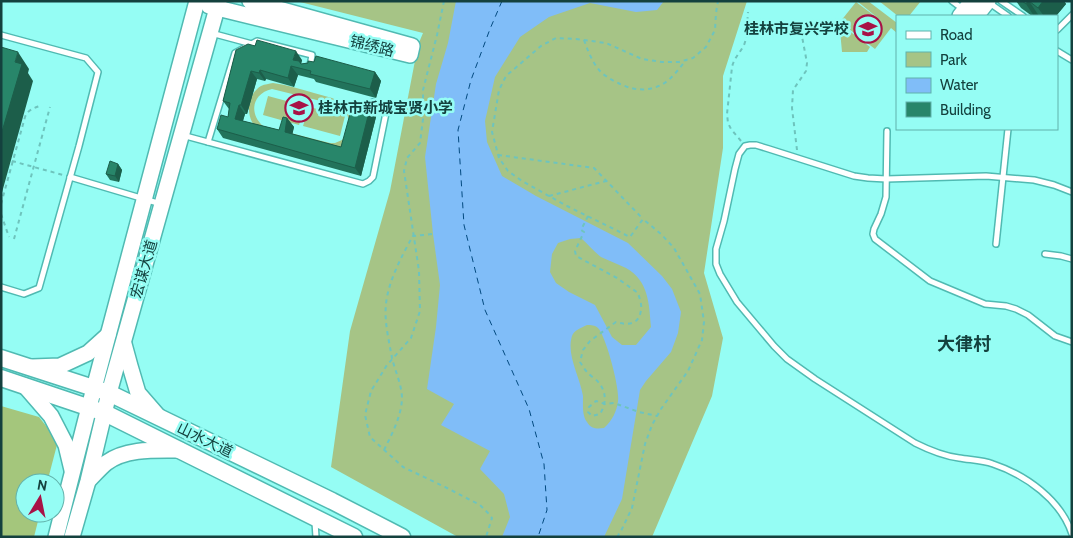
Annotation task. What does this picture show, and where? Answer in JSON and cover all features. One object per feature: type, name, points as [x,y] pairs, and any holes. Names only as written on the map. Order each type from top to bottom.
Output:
[{"type":"main road","name":"锦绣路","points":[[194,2],[218,5],[410,55],[412,46],[250,1]]},
{"type":"main road","points":[[965,9],[988,1]]},
{"type":"main road","name":"宏谋大道","points":[[72,537],[105,413],[102,391],[108,335],[145,199],[194,2]]},
{"type":"main road","name":"宏谋大道","points":[[56,537],[89,408],[102,391],[124,342],[218,5]]},
{"type":"main road","points":[[29,367],[60,366],[88,353],[108,335]]},
{"type":"main road","points":[[124,342],[138,393],[159,418]]},
{"type":"main road","name":"山水大道","points":[[1,358],[102,391],[332,501],[402,537]]},
{"type":"main road","name":"山水大道","points":[[1,378],[105,413],[354,537]]},
{"type":"main road","points":[[25,386],[52,416],[66,445],[73,473]]},
{"type":"main road","points":[[88,481],[107,462],[130,452],[180,450]]},
{"type":"lane","points":[[988,1],[1007,15]]},
{"type":"lane","points":[[1002,1],[1022,15]]},
{"type":"lane","points":[[1011,8],[1016,1]]},
{"type":"lane","points":[[1058,29],[1072,15]]},
{"type":"lane","points":[[210,32],[252,44]]},
{"type":"lane","points":[[1,35],[86,58],[98,72],[39,288],[24,294],[1,287]]},
{"type":"lane","points":[[208,142],[235,53],[257,41],[312,54],[309,70]]},
{"type":"lane","points":[[1058,51],[1072,60]]},
{"type":"lane","points":[[182,135],[361,184],[369,182],[373,177],[387,108],[373,102]]},
{"type":"lane","points":[[996,244],[1008,130]]},
{"type":"lane","points":[[887,132],[886,197],[874,229],[875,239],[930,281],[985,304],[1016,309],[1028,315],[1055,336],[1072,342]]},
{"type":"lane","points":[[1072,192],[1034,180],[986,176],[886,180],[868,178],[854,176],[756,145],[745,146],[739,154],[735,169],[716,249],[716,264],[737,302],[787,359],[915,443],[944,455],[993,464],[1030,482],[1056,504],[1070,527],[1072,534]]},
{"type":"lane","points":[[70,177],[162,204]]},
{"type":"lane","points":[[1045,254],[1061,256],[1072,260]]},
{"type":"lane","points":[[315,516],[316,537]]},
{"type":"path","points":[[444,1],[423,90],[423,119],[420,143],[407,158],[404,171],[418,270],[420,312],[410,338],[387,365],[371,392],[365,415],[370,437],[403,467],[480,505],[488,513],[492,518],[486,537]]},
{"type":"path","points":[[643,219],[630,236],[549,196],[508,170],[498,155],[492,132],[500,90],[506,76],[541,46],[556,38],[606,43],[642,59],[662,62],[679,62],[693,58],[706,47],[715,30],[718,1]]},
{"type":"path","points":[[745,146],[731,129],[727,114],[732,67],[745,39],[748,12]]},
{"type":"path","points":[[797,158],[792,99],[793,90],[806,71],[807,62],[800,31]]},
{"type":"path","points":[[584,40],[590,58],[601,73],[617,83],[632,89],[646,90],[662,85],[676,73],[686,60]]},
{"type":"path","points":[[1,204],[26,113],[42,104]]},
{"type":"path","points":[[14,239],[50,107]]},
{"type":"path","points":[[498,155],[594,168],[674,248],[700,294],[704,322],[702,340],[688,371],[652,424],[645,444],[632,508],[617,537]]},
{"type":"path","points":[[12,160],[70,177]]},
{"type":"path","points":[[549,196],[606,181]]},
{"type":"path","points":[[1,214],[9,237]]},
{"type":"path","points":[[588,216],[580,230],[584,232],[575,251],[576,256],[617,278],[638,292],[642,309],[638,320],[633,324],[616,322],[590,341],[583,350],[580,362],[604,392],[605,404],[600,414],[592,416],[588,412],[589,408],[596,401],[605,404],[614,403],[657,416]]},
{"type":"path","points":[[414,236],[433,234]]},
{"type":"path","points":[[384,450],[398,422],[402,399],[386,323],[386,304],[404,251],[414,236]]},
{"type":"green space","points":[[296,1],[747,1],[723,76],[723,148],[704,273],[723,338],[712,396],[652,537],[458,537],[331,467],[350,331],[390,191],[418,45],[423,33]]},
{"type":"green space","points":[[857,1],[868,1],[896,22],[896,32],[891,28],[875,49],[840,22],[856,2],[884,23]]},
{"type":"green space","points":[[879,1],[921,1],[910,15],[897,15]]},
{"type":"green space","points":[[843,26],[870,47],[867,52],[842,52],[840,30]]},
{"type":"green space","points":[[273,83],[323,95],[346,105],[354,117],[355,126],[349,143],[341,148],[331,150],[258,129],[254,125],[249,113],[250,101],[252,95],[262,85]],"holes":[[[272,89],[337,105],[347,114],[349,120],[346,134],[342,140],[335,143],[263,126],[258,121],[254,110],[260,95]]]},
{"type":"green space","points":[[268,96],[305,106],[299,125],[263,115]]},
{"type":"green space","points":[[309,107],[345,116],[340,136],[303,126]]},
{"type":"green space","points":[[1,406],[39,417],[58,441],[50,473],[15,473],[15,523],[38,523],[34,537],[1,537]]},
{"type":"water","points":[[456,1],[664,1],[657,10],[636,12],[590,3],[549,17],[520,37],[495,77],[485,121],[487,142],[502,176],[536,196],[628,243],[662,276],[672,289],[681,312],[678,333],[671,352],[640,390],[622,499],[604,537],[502,537],[510,517],[504,494],[480,469],[490,451],[441,425],[454,404],[427,389],[440,285],[425,157],[436,84],[448,43]],"holes":[[[581,238],[601,257],[634,273],[643,286],[648,302],[651,327],[636,345],[622,345],[612,337],[595,305],[556,283],[550,272],[552,254],[558,243]],[[587,325],[596,326],[601,333],[617,386],[617,408],[612,419],[604,428],[592,427],[584,417],[583,396],[572,358],[572,336],[578,329]]]},
{"type":"building","points":[[1029,1],[1043,1],[1038,8]]},
{"type":"building","points":[[257,40],[296,51],[293,60],[299,61],[301,64],[308,63],[308,61],[314,62],[316,56],[375,72],[370,89],[310,74],[311,71],[291,66],[288,78],[260,70],[259,73],[251,71],[235,119],[279,130],[283,117],[287,118],[285,132],[341,147],[353,103],[370,108],[355,168],[217,129],[221,115],[228,117],[230,103],[223,101],[236,50],[248,44],[255,46]]},
{"type":"building","points":[[1,47],[18,52],[15,62],[22,64],[1,135]]},
{"type":"building","points":[[110,161],[118,164],[115,176],[106,174]]},
{"type":"ferry route","points":[[502,1],[471,80],[458,130],[464,225],[485,310],[529,409],[544,464],[547,510],[538,537]]},
{"type":"place","name":"桂林市复兴学校","points":[[868,29]]},
{"type":"place","name":"桂林市新城宝贤小学","points":[[299,108]]},
{"type":"district","name":"大律村","points":[[964,344]]}]
